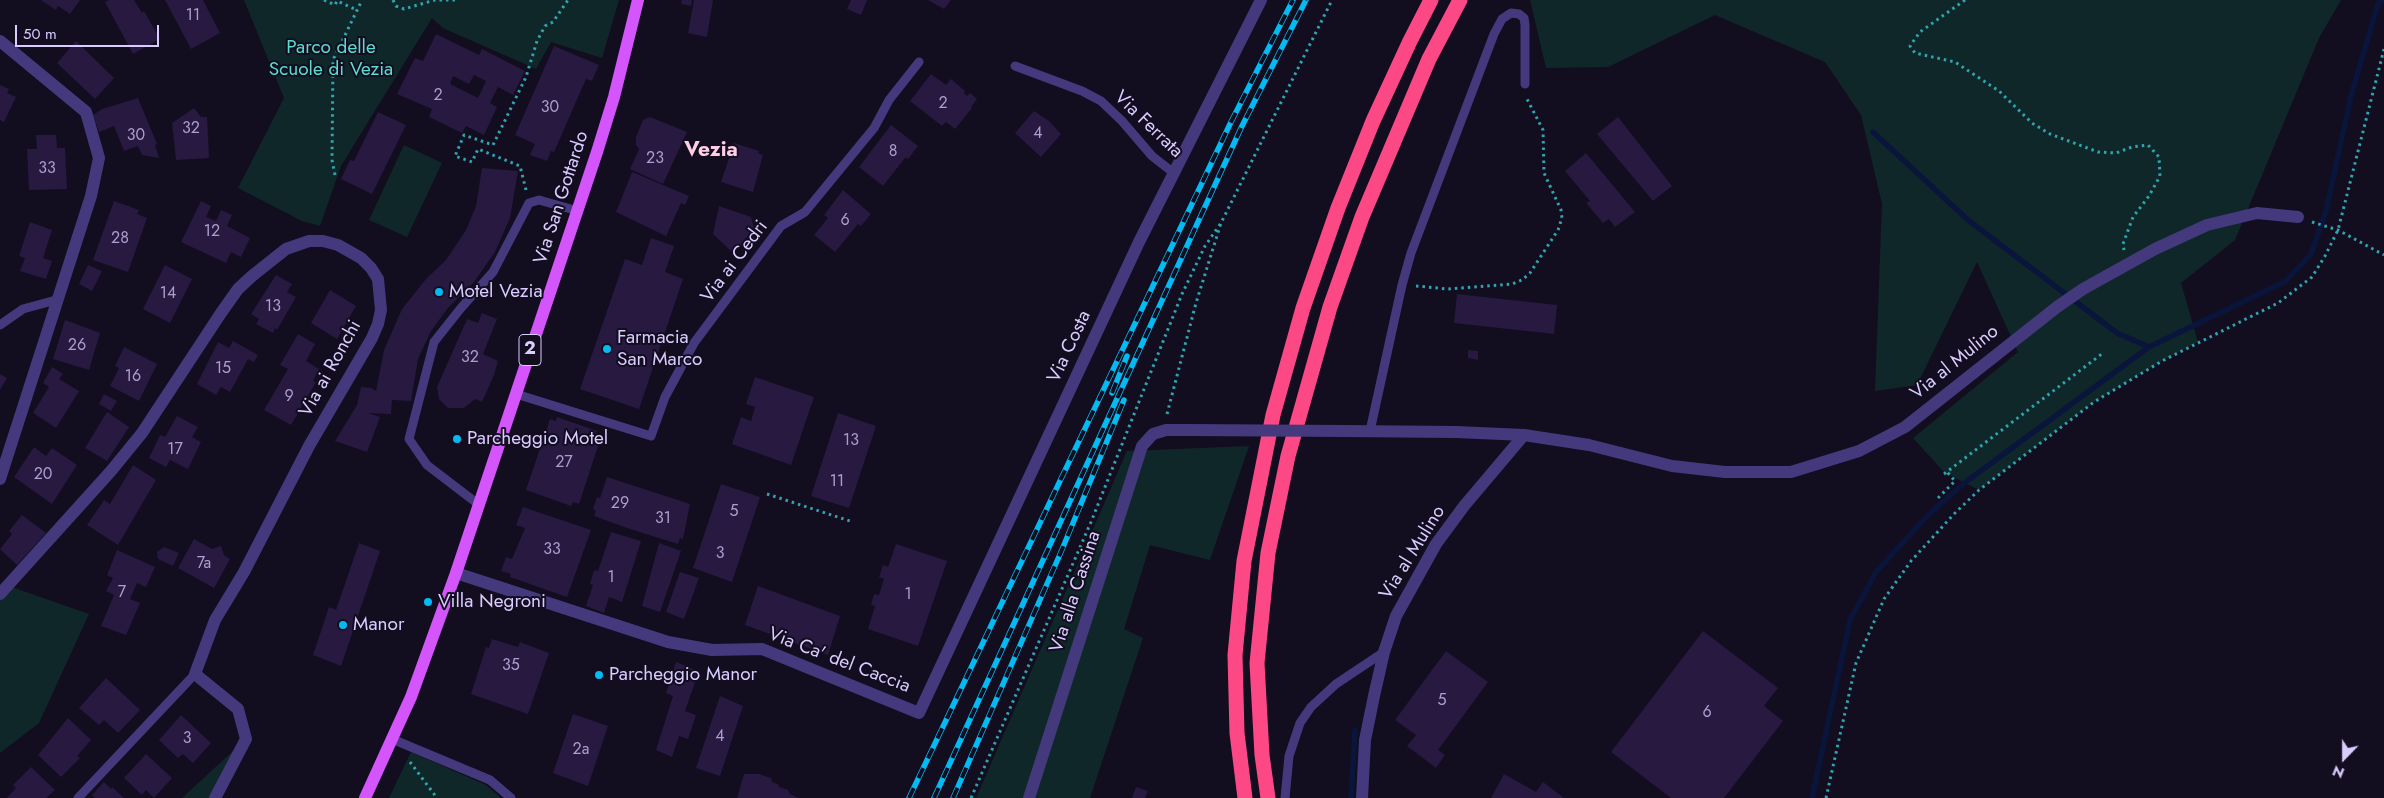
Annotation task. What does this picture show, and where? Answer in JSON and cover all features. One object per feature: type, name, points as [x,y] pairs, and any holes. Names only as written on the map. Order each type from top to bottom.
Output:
[{"type":"highway","points":[[1246,798],[1237,733],[1235,646],[1244,561],[1273,415],[1303,308],[1338,208],[1377,112],[1410,41],[1432,0]]},
{"type":"highway","points":[[1268,798],[1258,709],[1257,654],[1268,553],[1288,456],[1330,307],[1362,216],[1429,59],[1460,0]]},
{"type":"main road","name":"Via San Gottardo","points":[[365,798],[393,740],[456,573],[578,211],[614,97],[638,0]]},
{"type":"street","name":"Via Costa","points":[[919,712],[1139,242],[1175,174],[1224,70],[1261,0]]},
{"type":"street","points":[[0,41],[86,112],[99,158],[91,196],[0,479]]},
{"type":"street","name":"Via al Mulino","points":[[1166,430],[1370,431],[1524,435],[1588,445],[1672,466],[1726,472],[1791,472],[1859,451],[1905,427],[2057,307],[2083,289],[2124,266],[2207,225],[2256,213],[2298,217]]},
{"type":"street","name":"Via ai Ronchi","points":[[0,594],[112,471],[142,433],[238,289],[273,258],[298,243],[323,241],[338,245],[361,258],[378,279],[380,291],[378,324],[372,338],[308,446],[244,572],[215,620],[195,674]]},
{"type":"street","name":"Via alla Cassina","points":[[1029,798],[1142,446],[1153,434],[1166,430]]},
{"type":"street","name":"Via al Mulino","points":[[1362,798],[1365,740],[1384,652],[1396,616],[1436,544],[1464,506],[1524,435]]},
{"type":"street","name":"Via Ca' del Caccia","points":[[456,573],[668,642],[712,650],[762,649],[919,712]]},
{"type":"street","points":[[195,674],[238,709],[246,739],[215,798]]},
{"type":"lane","points":[[1370,431],[1402,285],[1411,253],[1494,34],[1502,20],[1511,13],[1519,14],[1524,18],[1525,84]]},
{"type":"lane","name":"Via ai Cedri","points":[[516,394],[651,436],[665,397],[694,343],[780,226],[806,212],[874,128],[889,100],[919,62]]},
{"type":"lane","name":"Via Ferrata","points":[[1015,66],[1082,91],[1101,101],[1122,121],[1152,156],[1175,174]]},
{"type":"lane","points":[[478,504],[427,465],[408,439],[434,342],[460,308],[493,272],[529,203],[540,200],[578,211]]},
{"type":"lane","points":[[0,325],[23,309],[56,300]]},
{"type":"lane","points":[[1286,798],[1289,756],[1300,723],[1311,707],[1336,684],[1384,652]]},
{"type":"lane","points":[[78,798],[195,674]]},
{"type":"lane","points":[[393,740],[490,780],[511,798]]},
{"type":"path","points":[[324,0],[335,5],[337,1],[357,10]]},
{"type":"path","points":[[335,175],[332,160],[333,60],[362,0]]},
{"type":"path","points":[[393,0],[396,6],[404,9],[435,0],[456,0]]},
{"type":"path","points":[[529,203],[520,166],[478,149],[472,162],[455,156],[464,135],[493,145],[526,77],[537,41],[545,26],[553,22],[568,0]]},
{"type":"path","points":[[971,798],[1091,522],[1182,294],[1205,246],[1221,223],[1332,0]]},
{"type":"path","points":[[1966,0],[1920,32],[1910,46],[1915,53],[1955,62],[1999,91],[2027,119],[2050,134],[2098,152],[2116,153],[2132,147],[2148,145],[2159,157],[2160,176],[2149,196],[2133,217],[2123,244],[2124,266]]},
{"type":"path","points":[[1826,798],[1856,663],[1884,598],[1910,561],[1979,490],[2094,402],[2162,361],[2278,303],[2312,277],[2338,230],[2384,49]]},
{"type":"path","points":[[1402,285],[1448,289],[1512,284],[1522,280],[1540,261],[1558,230],[1562,218],[1558,203],[1544,174],[1543,130],[1527,98],[1525,84]]},
{"type":"path","points":[[2298,217],[2338,230],[2384,256]]},
{"type":"path","points":[[1166,430],[1168,410],[1196,303],[1221,223]]},
{"type":"path","points":[[1938,498],[1955,481],[1946,473],[2103,353]]},
{"type":"path","points":[[767,494],[853,522]]},
{"type":"path","points":[[393,740],[437,798]]},
{"type":"green space","name":"Parco delle Scuole di Vezia","points":[[244,0],[619,0],[602,58],[551,42],[536,69],[443,28],[432,18],[341,166],[320,226],[302,221],[238,188],[284,98]]},
{"type":"green space","points":[[1530,0],[2341,0],[2319,38],[2235,240],[2181,283],[2198,342],[2162,361],[2094,402],[1979,490],[1944,472],[1913,438],[2018,352],[1977,262],[1917,385],[1875,391],[1882,204],[1861,115],[1825,62],[1715,15],[1608,67],[1546,68]]},
{"type":"green space","points":[[404,145],[442,163],[407,237],[369,220]]},
{"type":"green space","points":[[1249,446],[1210,560],[1150,545],[1124,629],[1143,638],[1090,798],[976,798],[1127,451]]},
{"type":"green space","points":[[9,586],[89,614],[39,723],[0,753],[0,587]]},
{"type":"green space","points":[[246,739],[215,798],[182,798]]},
{"type":"green space","points":[[411,752],[486,785],[501,798],[389,798]]},
{"type":"building","points":[[41,0],[80,0],[70,14],[58,6],[56,10]]},
{"type":"building","points":[[109,0],[134,0],[142,13],[144,11],[160,39],[133,54],[105,2]]},
{"type":"building","points":[[165,0],[203,0],[220,33],[191,49]]},
{"type":"building","points":[[682,0],[692,0],[691,6],[681,4]]},
{"type":"building","points":[[694,0],[713,0],[707,37],[688,33]]},
{"type":"building","points":[[851,0],[867,0],[861,15],[847,9]]},
{"type":"building","points":[[928,0],[951,0],[944,9]]},
{"type":"building","points":[[436,34],[479,55],[482,49],[525,71],[513,95],[498,87],[490,103],[497,107],[484,135],[466,126],[462,133],[429,117],[432,109],[397,94],[415,58],[423,61]],"holes":[[[474,75],[486,81],[478,98],[450,84],[453,76],[469,84]]]},
{"type":"building","points":[[76,41],[114,78],[95,99],[57,63]]},
{"type":"building","points":[[554,46],[599,65],[592,81],[586,79],[554,152],[551,151],[547,161],[530,155],[535,144],[515,135]]},
{"type":"building","points":[[931,74],[946,85],[951,79],[965,91],[964,93],[967,96],[970,93],[977,99],[955,129],[946,122],[942,126],[910,101]]},
{"type":"building","points":[[0,85],[9,89],[7,93],[16,97],[4,122],[0,120]]},
{"type":"building","points":[[138,98],[157,144],[155,145],[159,158],[142,155],[138,146],[124,151],[114,126],[99,132],[93,115],[102,109]]},
{"type":"building","points":[[194,108],[201,117],[207,117],[209,158],[176,160],[172,123]]},
{"type":"building","points":[[1034,111],[1049,121],[1061,134],[1041,157],[1015,133]]},
{"type":"building","points":[[378,112],[406,125],[372,194],[341,179],[350,160],[354,161]]},
{"type":"building","points":[[650,117],[687,132],[663,184],[630,169],[639,149],[636,145],[636,137],[643,120]]},
{"type":"building","points":[[1618,117],[1672,186],[1653,201],[1597,134]]},
{"type":"building","points":[[891,125],[918,146],[908,159],[905,158],[883,186],[859,167]]},
{"type":"building","points":[[36,135],[56,135],[57,148],[65,148],[67,189],[29,190],[27,149],[37,149]]},
{"type":"building","points":[[734,143],[759,151],[758,153],[763,155],[753,192],[721,182]]},
{"type":"building","points":[[1586,153],[1635,212],[1615,227],[1609,219],[1603,223],[1586,203],[1590,201],[1565,171]]},
{"type":"building","name":"Motel Vezia","points":[[482,168],[518,171],[510,218],[495,252],[474,282],[448,308],[431,331],[418,359],[411,401],[392,400],[391,414],[368,413],[380,417],[367,452],[335,441],[357,405],[361,387],[371,388],[376,391],[384,350],[402,309],[426,279],[446,260],[466,230],[476,206]]},
{"type":"building","points":[[632,172],[689,196],[685,205],[681,203],[666,236],[616,212]]},
{"type":"building","points":[[843,190],[871,214],[861,226],[858,224],[835,252],[814,235],[828,218],[824,215]]},
{"type":"building","points":[[114,201],[139,210],[137,214],[147,218],[128,272],[93,260]]},
{"type":"building","points":[[201,201],[211,206],[206,217],[216,221],[221,210],[232,215],[227,226],[250,238],[241,257],[231,252],[226,263],[181,242]]},
{"type":"building","points":[[719,206],[751,217],[754,228],[734,254],[713,234]]},
{"type":"building","points":[[30,222],[52,230],[43,258],[52,261],[46,279],[20,271],[25,258],[19,256]]},
{"type":"building","points":[[651,238],[674,246],[665,272],[683,279],[639,409],[580,389],[625,259],[642,265]]},
{"type":"building","points":[[88,265],[102,271],[92,291],[79,284]]},
{"type":"building","points":[[165,265],[192,279],[170,323],[143,309]]},
{"type":"building","points":[[276,275],[292,284],[287,292],[296,297],[277,330],[275,328],[273,333],[256,324],[259,319],[251,314]]},
{"type":"building","points":[[330,290],[356,306],[337,339],[311,323]]},
{"type":"building","points":[[1457,294],[1557,305],[1554,334],[1454,323]]},
{"type":"building","points":[[482,313],[497,319],[483,354],[498,361],[494,375],[482,402],[475,399],[464,408],[448,408],[439,399],[437,387],[467,319],[478,323]]},
{"type":"building","points":[[65,320],[100,333],[89,370],[53,359]]},
{"type":"building","points":[[298,334],[315,344],[306,361],[319,369],[313,381],[316,382],[291,425],[264,410],[288,369],[280,365]]},
{"type":"building","points":[[233,341],[258,355],[254,362],[248,359],[230,392],[221,387],[216,395],[197,384],[218,342],[229,348]]},
{"type":"building","points":[[124,347],[157,364],[139,401],[110,386],[119,368],[115,366]]},
{"type":"building","points":[[1468,350],[1478,351],[1478,360],[1468,358]]},
{"type":"building","points":[[52,367],[63,374],[59,379],[79,391],[56,428],[33,413],[49,387],[43,383]]},
{"type":"building","points":[[0,374],[7,378],[0,390]]},
{"type":"building","points":[[755,377],[814,397],[791,465],[732,444],[741,417],[751,421],[755,407],[746,404]]},
{"type":"building","points":[[104,394],[117,401],[111,411],[99,404]]},
{"type":"building","points":[[107,412],[129,427],[107,461],[85,448]]},
{"type":"building","points":[[838,413],[876,426],[849,508],[811,496]]},
{"type":"building","points":[[177,416],[198,427],[192,437],[201,442],[188,469],[170,460],[166,467],[149,458],[160,435],[165,437]]},
{"type":"building","points":[[557,417],[597,431],[595,435],[601,437],[579,504],[573,502],[571,506],[526,490],[550,419],[556,421]]},
{"type":"building","points":[[34,447],[46,456],[52,448],[77,465],[52,504],[14,477]]},
{"type":"building","points":[[133,465],[156,480],[118,545],[87,525],[104,500],[110,504]]},
{"type":"building","points":[[607,477],[690,504],[683,539],[680,538],[678,544],[594,516],[596,511],[593,509],[597,497],[600,498]]},
{"type":"building","points":[[721,484],[760,497],[732,582],[693,568]]},
{"type":"building","points":[[523,507],[591,530],[567,597],[510,577],[511,574],[501,571],[506,557],[512,559],[525,528],[516,525]]},
{"type":"building","points":[[22,515],[46,533],[17,565],[0,549],[12,534],[9,531]]},
{"type":"building","points":[[611,532],[641,541],[622,602],[609,597],[604,613],[586,606],[593,585],[590,584],[594,570],[598,571]]},
{"type":"building","points":[[194,539],[212,549],[221,546],[224,555],[230,559],[214,588],[178,568]]},
{"type":"building","points":[[359,543],[380,551],[341,666],[313,655],[329,607],[336,610]]},
{"type":"building","points":[[659,543],[681,551],[660,612],[642,606]]},
{"type":"building","points":[[896,544],[947,561],[918,646],[868,629],[875,606],[871,605],[874,594],[879,595],[884,579],[879,577],[883,565],[888,567]]},
{"type":"building","points":[[164,547],[179,553],[173,566],[158,559],[157,552]]},
{"type":"building","points":[[117,550],[155,567],[146,587],[137,583],[130,599],[140,603],[126,635],[101,626],[114,595],[106,591],[113,578],[107,575]]},
{"type":"building","points":[[680,572],[699,578],[684,619],[666,612]]},
{"type":"building","points":[[758,586],[840,616],[828,655],[745,625]]},
{"type":"building","points":[[1703,631],[1778,688],[1764,706],[1783,721],[1724,798],[1671,798],[1611,752]]},
{"type":"building","points":[[492,639],[518,647],[520,642],[549,653],[528,714],[471,694],[486,647],[489,648]]},
{"type":"building","points":[[1446,651],[1488,682],[1438,750],[1445,755],[1436,768],[1407,746],[1416,735],[1395,720]]},
{"type":"building","points":[[676,662],[699,671],[685,711],[696,715],[688,739],[679,736],[672,757],[656,750],[673,696],[666,693]]},
{"type":"building","points":[[106,678],[140,710],[118,733],[104,720],[99,725],[79,708]]},
{"type":"building","points":[[720,696],[743,706],[720,776],[696,768]]},
{"type":"building","points":[[573,714],[608,726],[588,786],[553,773]]},
{"type":"building","points":[[181,715],[211,743],[193,763],[183,754],[178,758],[159,740]]},
{"type":"building","points":[[68,718],[91,740],[77,756],[80,758],[61,777],[38,755]]},
{"type":"building","points":[[146,754],[172,778],[154,798],[146,790],[142,795],[124,778]]},
{"type":"building","points":[[31,767],[55,790],[46,798],[7,798],[16,788],[13,785]]},
{"type":"building","points":[[744,774],[759,774],[771,778],[772,782],[778,784],[779,787],[788,790],[790,794],[799,798],[737,798]]},
{"type":"building","points":[[1504,774],[1536,792],[1543,782],[1564,798],[1491,798]]},
{"type":"building","points":[[104,782],[124,798],[95,798],[92,795]]},
{"type":"building","points":[[1136,787],[1148,791],[1145,798],[1132,798]]},
{"type":"waterway","points":[[1812,798],[1850,620],[1876,572],[1927,516],[1963,484],[2149,347],[2286,281],[2311,254],[2326,211],[2351,96],[2378,4],[2382,0]]},
{"type":"waterway","points":[[1873,132],[1968,220],[2117,333],[2149,347]]},
{"type":"waterway","points":[[1351,798],[1355,730]]},
{"type":"railway","points":[[909,798],[1231,122],[1293,0]]},
{"type":"railway","points":[[934,798],[1242,126],[1306,0]]},
{"type":"railway","points":[[1112,393],[1127,356]]},
{"type":"railway","points":[[953,798],[1061,552],[1124,400]]},
{"type":"place","name":"Motel Vezia","points":[[439,292]]},
{"type":"place","name":"Farmacia San Marco","points":[[607,349]]},
{"type":"place","name":"Parcheggio Motel","points":[[457,439]]},
{"type":"place","name":"Villa Negroni","points":[[428,602]]},
{"type":"place","name":"Manor","points":[[343,625]]},
{"type":"place","name":"Parcheggio Manor","points":[[599,675]]},
{"type":"district","name":"Vezia","points":[[711,151]]}]
